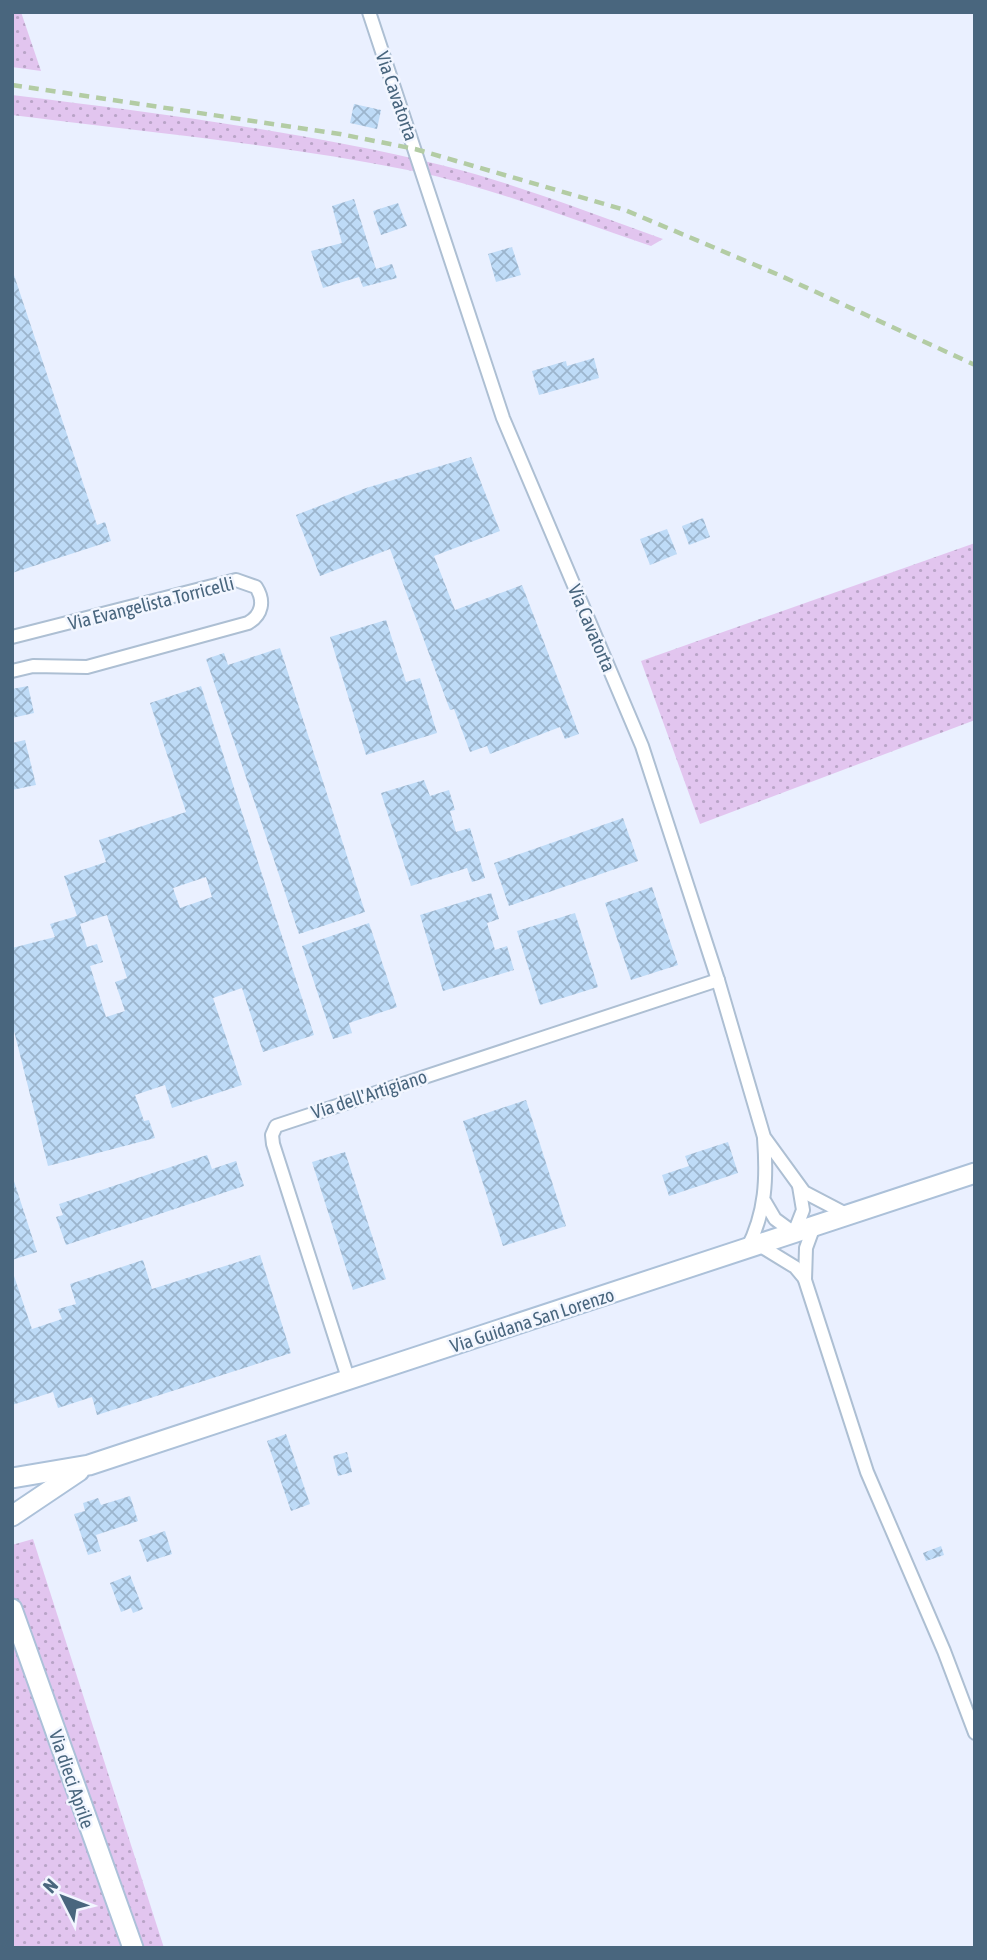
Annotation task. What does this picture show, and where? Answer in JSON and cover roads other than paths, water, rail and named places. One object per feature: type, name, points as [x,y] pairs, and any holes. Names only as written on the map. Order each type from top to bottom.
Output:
[{"type":"street","name":"Via Cavatorta","points":[[369,12],[503,418],[642,746],[718,981],[764,1137],[799,1186],[829,1208],[848,1215]]},
{"type":"street","name":"Via Evangelista Torricelli","points":[[12,637],[236,580],[251,583],[262,600],[259,614],[248,623],[87,667],[33,666],[12,671]]},
{"type":"street","name":"Via dell'Artigiano","points":[[349,1381],[273,1144],[272,1135],[276,1126],[718,981]]},
{"type":"street","points":[[764,1137],[765,1202],[753,1247],[795,1267],[805,1280],[867,1472],[944,1651],[975,1733]]},
{"type":"street","name":"Via Guidana San Lorenzo","points":[[89,1465],[975,1173]]},
{"type":"street","points":[[765,1202],[775,1219],[794,1233],[803,1210],[799,1186]]},
{"type":"street","points":[[805,1280],[806,1248],[814,1226]]},
{"type":"street","points":[[12,1478],[89,1465]]},
{"type":"street","points":[[12,1516],[89,1465]]},
{"type":"street","name":"Via dieci Aprile","points":[[12,1609],[133,1948]]},
{"type":"railway","points":[[12,85],[340,134],[415,149],[625,210],[779,275],[975,365]]}]
